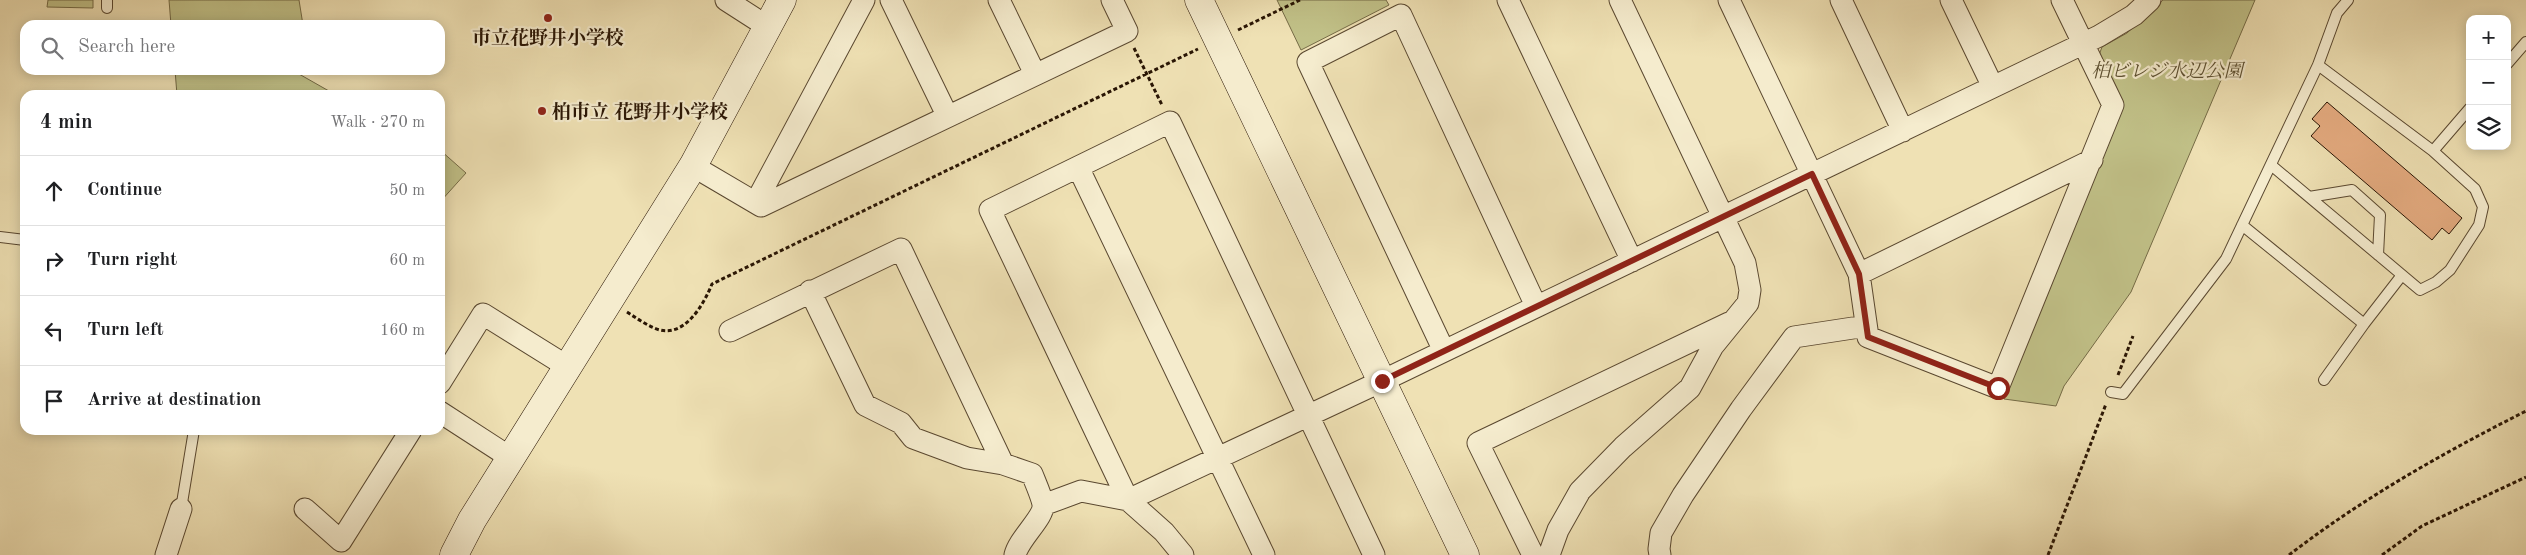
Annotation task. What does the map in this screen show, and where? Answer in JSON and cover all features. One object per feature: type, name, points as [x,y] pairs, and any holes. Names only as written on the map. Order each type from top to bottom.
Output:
[{"type":"street","points":[[726,0],[768,27]]},
{"type":"street","points":[[454,555],[472,520],[693,166],[782,0]]},
{"type":"street","points":[[756,202],[864,0]]},
{"type":"street","points":[[892,0],[947,115]]},
{"type":"street","points":[[999,0],[1035,74]]},
{"type":"street","points":[[693,166],[761,206],[947,115],[1127,31],[1112,0]]},
{"type":"street","points":[[1199,0],[1465,555]]},
{"type":"street","points":[[1508,0],[1632,261]]},
{"type":"street","points":[[1549,555],[1558,530],[1580,491],[1623,446],[1690,388],[1713,346],[1748,303],[1750,290],[1745,263],[1620,0]]},
{"type":"street","points":[[1729,0],[1859,274],[1868,337],[1998,388],[2113,105],[2062,0]]},
{"type":"street","points":[[1841,0],[1903,131]]},
{"type":"street","points":[[1951,0],[1993,87]]},
{"type":"street","points":[[1043,505],[1081,491],[1128,500],[1382,381],[2083,44],[2122,22],[2150,0]]},
{"type":"street","points":[[1444,351],[1308,62],[1400,15],[1536,306]]},
{"type":"street","points":[[1183,555],[1164,532],[1128,500],[990,210],[1170,122],[1374,555]]},
{"type":"street","points":[[1859,274],[2092,160]]},
{"type":"street","points":[[1078,166],[1264,555]]},
{"type":"street","points":[[730,331],[901,249],[1003,464]]},
{"type":"street","points":[[810,291],[865,405],[901,423],[913,438],[967,458],[1003,464],[1032,474],[1043,505],[1042,513],[1017,544],[1015,555]]},
{"type":"street","points":[[445,375],[483,314],[568,367]]},
{"type":"street","points":[[1533,555],[1478,443],[1733,321]]},
{"type":"street","points":[[1660,555],[1659,549],[1662,533],[1683,495],[1741,409],[1794,337],[1866,326]]},
{"type":"street","points":[[445,415],[511,458]]},
{"type":"street","points":[[305,509],[341,541],[408,435]]},
{"type":"street","points":[[166,555],[181,509]]},
{"type":"lane","points":[[2111,392],[2123,394],[2226,259],[2318,65],[2337,13],[2348,0]]},
{"type":"lane","points":[[2510,60],[2526,42]]},
{"type":"lane","points":[[2271,165],[2420,290],[2436,282],[2450,270],[2479,225],[2483,207],[2475,189],[2433,151],[2318,65]]},
{"type":"lane","points":[[2433,151],[2466,113]]},
{"type":"lane","points":[[2309,197],[2352,190],[2380,215],[2378,255]]},
{"type":"lane","points":[[2242,226],[2364,324]]},
{"type":"lane","points":[[0,237],[20,239]]},
{"type":"lane","points":[[2324,380],[2402,275]]},
{"type":"lane","points":[[181,509],[193,435]]},
{"type":"path","points":[[609,302],[655,329],[670,330],[685,325],[705,302],[712,284],[1300,0]]},
{"type":"path","points":[[1127,31],[1170,122]]},
{"type":"path","points":[[2048,555],[2133,336]]},
{"type":"path","points":[[2289,555],[2337,518],[2417,468],[2526,412]]},
{"type":"path","points":[[2382,555],[2422,526],[2526,477]]},
{"type":"green space","points":[[48,0],[93,0],[93,8],[47,7]]},
{"type":"green space","points":[[169,0],[299,0],[302,20],[171,20]]},
{"type":"green space","points":[[1277,0],[1386,0],[1389,5],[1301,50]]},
{"type":"green space","name":"柏ビレジ水辺公園","points":[[2163,0],[2255,0],[2131,292],[2064,386],[2056,406],[2004,399],[2122,105],[2099,55],[2102,47],[2127,33]]},
{"type":"green space","points":[[175,75],[301,75],[327,90],[177,90]]},
{"type":"green space","points":[[445,154],[466,173],[445,196]]},
{"type":"building","points":[[2327,102],[2462,218],[2449,234],[2442,228],[2432,240],[2311,136],[2320,126],[2312,119]]},
{"type":"place","name":"市立花野井小学校","points":[[548,18]]},
{"type":"place","name":"柏市立 花野井小学校","points":[[542,111]]},
{"type":"route","points":[[1382,381],[1812,174],[1859,274],[1868,337],[1998,388]]}]
